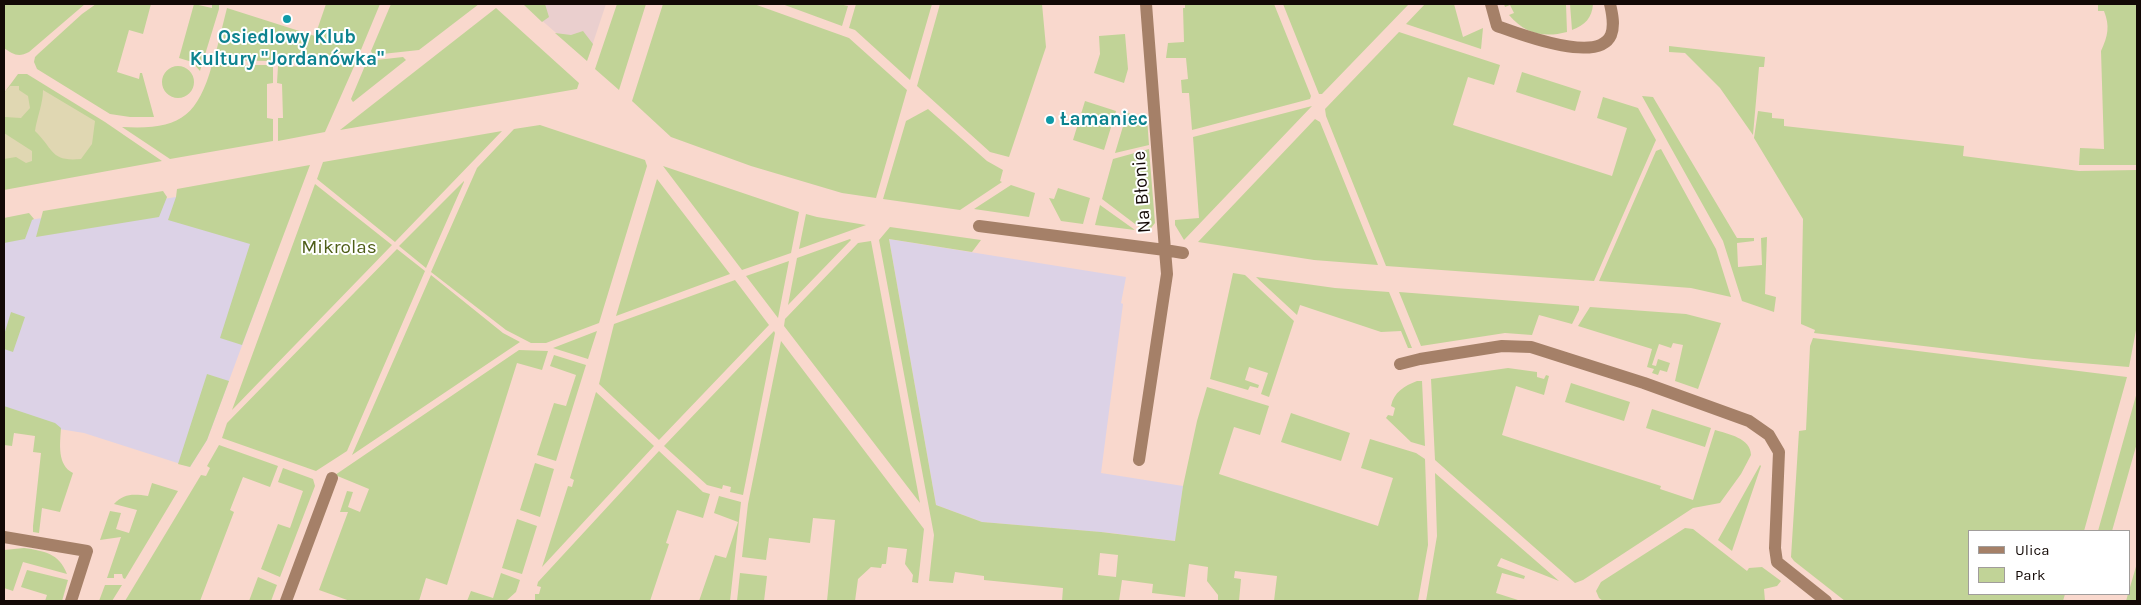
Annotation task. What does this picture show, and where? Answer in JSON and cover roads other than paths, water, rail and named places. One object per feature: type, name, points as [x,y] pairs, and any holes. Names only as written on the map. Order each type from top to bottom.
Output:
[{"type":"street","name":"Na Błonie","points":[[979,226],[1166,250],[1146,4]]},
{"type":"street","points":[[1491,4],[1497,26],[1540,42],[1569,47],[1590,47],[1605,42],[1610,36],[1612,28],[1610,4]]},
{"type":"street","points":[[1139,460],[1167,274],[1166,250],[1183,253]]},
{"type":"street","points":[[1400,364],[1502,346],[1531,348],[1644,383],[1749,421],[1769,435],[1779,452],[1775,548],[1777,562],[1826,601]]},
{"type":"street","points":[[286,601],[332,478]]},
{"type":"street","points":[[4,537],[88,551],[70,601]]},
{"type":"place","name":"Osiedlowy Klub Kultury \"Jordanówka\"","points":[[287,19]]},
{"type":"place","name":"Łamaniec","points":[[1050,120]]},
{"type":"park label","name":"Mikrolas","points":[[339,248]]}]
